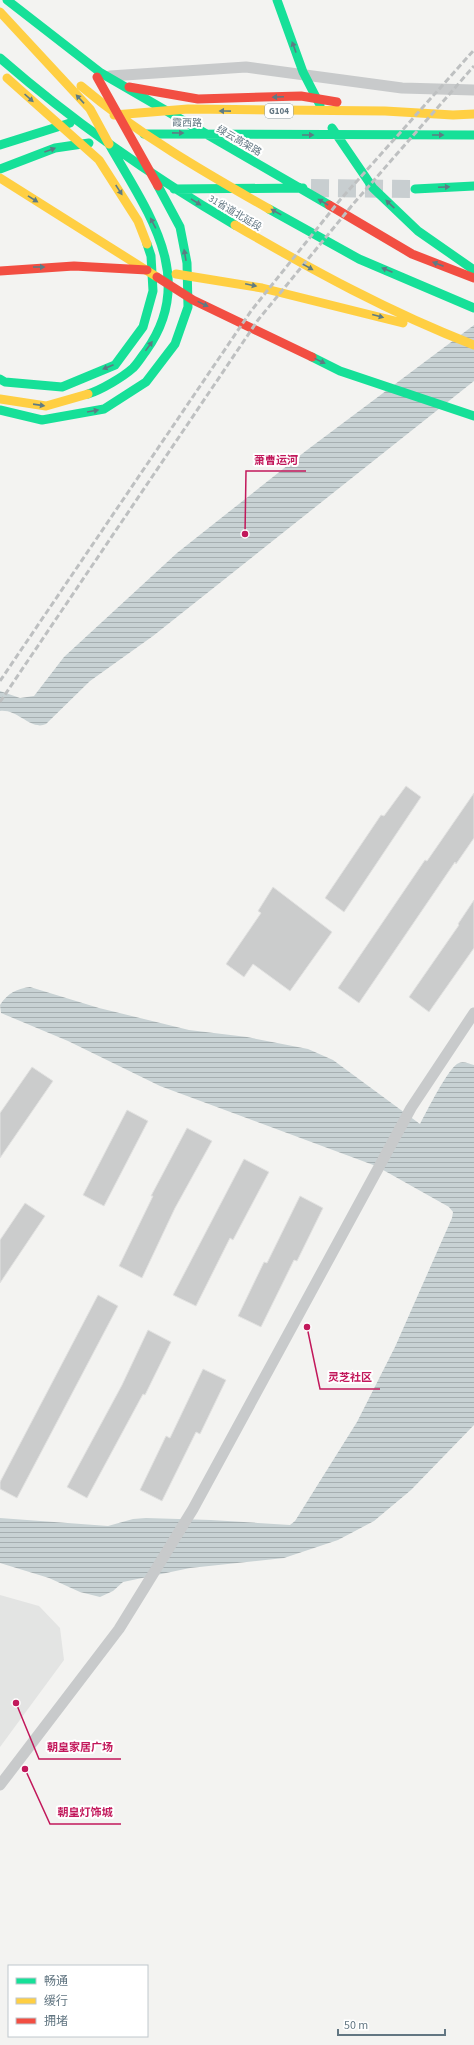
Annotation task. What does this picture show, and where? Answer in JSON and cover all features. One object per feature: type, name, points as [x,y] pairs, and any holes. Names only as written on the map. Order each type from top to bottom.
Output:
[{"type":"main road","points":[[1,0],[62,54]]},
{"type":"main road","name":"绿云高架路","points":[[6,0],[101,73],[412,254],[474,278]]},
{"type":"main road","points":[[277,0],[303,72],[332,127],[373,188],[418,231],[474,270]]},
{"type":"main road","points":[[0,12],[90,109],[158,231],[168,263],[166,302],[157,335],[133,368],[97,391],[46,406],[0,399]]},
{"type":"main road","points":[[0,20],[100,102],[196,168],[359,259],[474,308]]},
{"type":"main road","name":"31省道北延段","points":[[3,60],[88,127],[170,186],[248,234],[344,286],[452,337],[474,345]]},
{"type":"main road","points":[[73,64],[127,86],[198,99],[301,96],[386,111]]},
{"type":"main road","points":[[0,72],[99,160],[138,220],[151,256],[153,291],[143,327],[115,365],[62,386],[5,382],[0,379]]},
{"type":"main road","points":[[0,410],[42,420],[104,409],[146,382],[175,344],[188,307],[187,263],[180,227],[97,77]]},
{"type":"main road","name":"霞西路","points":[[0,145],[85,118],[188,109],[386,111],[453,115],[474,114]]},
{"type":"main road","name":"霞西路","points":[[0,169],[55,148],[152,133],[249,135],[474,135]]},
{"type":"main road","points":[[0,178],[193,300],[340,371],[474,417]]},
{"type":"main road","points":[[415,188],[474,186]]},
{"type":"main road","points":[[159,189],[311,188]]},
{"type":"main road","points":[[0,271],[33,267],[126,268],[222,279],[314,299],[452,337]]},
{"type":"street","points":[[6,0],[97,77],[246,67],[402,88],[474,90]]},
{"type":"street","points":[[0,1785],[119,1629],[193,1509],[376,1175],[411,1108],[474,1013]]},
{"type":"shaded area","points":[[474,325],[474,381],[153,636],[90,681],[46,724],[35,725],[13,713],[0,711],[0,691],[20,698],[34,696],[64,657],[177,553],[307,450]]},
{"type":"shaded area","points":[[30,987],[99,1008],[189,1030],[247,1037],[308,1049],[333,1060],[420,1124],[444,1081],[455,1066],[463,1062],[474,1065],[474,1425],[411,1490],[374,1521],[338,1540],[284,1558],[190,1568],[123,1582],[113,1591],[100,1597],[80,1592],[49,1578],[0,1563],[0,1518],[108,1526],[133,1519],[146,1518],[290,1525],[295,1521],[357,1422],[395,1347],[452,1218],[453,1212],[449,1207],[376,1166],[160,1086],[68,1041],[1,1013],[0,1005],[6,997],[16,990]]},
{"type":"shaded area","points":[[0,1595],[39,1606],[60,1628],[64,1660],[0,1747]]},
{"type":"building","points":[[406,786],[421,797],[344,912],[325,898],[381,815],[384,816]]},
{"type":"building","points":[[474,793],[474,838],[456,864],[455,862],[359,1003],[338,988],[425,860],[427,861]]},
{"type":"building","points":[[273,887],[332,932],[290,991],[253,964],[244,977],[226,964],[261,913],[258,911]]},
{"type":"building","points":[[474,900],[474,948],[429,1012],[409,997],[459,925],[458,924]]},
{"type":"building","points":[[32,1067],[53,1081],[0,1158],[0,1113]]},
{"type":"building","points":[[127,1110],[148,1121],[104,1206],[83,1195]]},
{"type":"building","points":[[187,1128],[212,1141],[175,1208],[142,1278],[119,1266],[153,1196],[151,1196]]},
{"type":"building","points":[[244,1159],[269,1172],[233,1240],[230,1238],[196,1306],[173,1295]]},
{"type":"building","points":[[300,1196],[323,1208],[297,1261],[294,1260],[261,1327],[238,1316],[264,1262],[267,1263]]},
{"type":"building","points":[[25,1203],[45,1216],[0,1283],[0,1240]]},
{"type":"building","points":[[98,1295],[118,1306],[17,1498],[0,1489],[0,1482]]},
{"type":"building","points":[[148,1330],[171,1342],[145,1395],[143,1394],[87,1498],[67,1487],[122,1385]]},
{"type":"building","points":[[203,1369],[226,1380],[200,1434],[196,1432],[162,1501],[140,1490],[166,1436],[170,1438]]},
{"type":"tunnel","points":[[311,188],[415,189]]},
{"type":"railway","points":[[0,681],[251,311],[340,200],[474,50]]},
{"type":"railway","points":[[0,702],[258,320],[354,203],[474,66]]},
{"type":"traffic: fast","points":[[7,0],[101,73],[329,205]]},
{"type":"traffic: fast","points":[[277,0],[303,72],[320,105]]},
{"type":"traffic: fast","points":[[0,58],[55,104],[113,147],[204,207],[235,225]]},
{"type":"traffic: fast","points":[[0,145],[70,123]]},
{"type":"traffic: fast","points":[[332,128],[373,188],[418,231],[474,270]]},
{"type":"traffic: fast","points":[[144,134],[474,135]]},
{"type":"traffic: fast","points":[[0,169],[55,148],[89,143]]},
{"type":"traffic: fast","points":[[88,394],[99,390],[118,379],[129,372],[137,364],[161,324],[168,297],[167,270],[161,244],[151,219],[109,144]]},
{"type":"traffic: fast","points":[[0,410],[42,420],[104,409],[146,382],[175,344],[188,307],[187,263],[180,227],[158,186]]},
{"type":"traffic: fast","points":[[415,189],[474,186]]},
{"type":"traffic: fast","points":[[174,189],[303,188]]},
{"type":"traffic: fast","points":[[269,209],[359,259],[474,308]]},
{"type":"traffic: fast","points":[[0,379],[5,382],[62,387],[115,365],[143,327],[153,291],[151,256],[147,244]]},
{"type":"traffic: fast","points":[[312,357],[340,371],[474,416]]},
{"type":"traffic: slow","points":[[0,12],[90,109],[109,144]]},
{"type":"traffic: slow","points":[[7,78],[99,160],[138,221],[147,244]]},
{"type":"traffic: slow","points":[[81,86],[125,120],[172,152],[269,209]]},
{"type":"traffic: slow","points":[[114,115],[188,109],[385,111],[453,115],[474,114]]},
{"type":"traffic: slow","points":[[0,178],[157,277]]},
{"type":"traffic: slow","points":[[235,225],[352,290],[443,333],[474,345]]},
{"type":"traffic: slow","points":[[176,274],[262,288],[403,323]]},
{"type":"traffic: slow","points":[[0,399],[46,406],[88,394]]},
{"type":"traffic: jam","points":[[97,77],[158,186]]},
{"type":"traffic: jam","points":[[129,87],[198,99],[301,96],[337,102]]},
{"type":"traffic: jam","points":[[329,205],[412,254],[474,278]]},
{"type":"traffic: jam","points":[[0,271],[74,266],[147,270]]},
{"type":"traffic: jam","points":[[157,277],[193,300],[312,357]]},
{"type":"place","name":"萧曹运河","points":[[245,534]]},
{"type":"place","name":"灵芝社区","points":[[307,1327]]},
{"type":"place","name":"朝皇家居广场","points":[[16,1703]]},
{"type":"place","name":"朝皇灯饰城","points":[[25,1769]]}]
